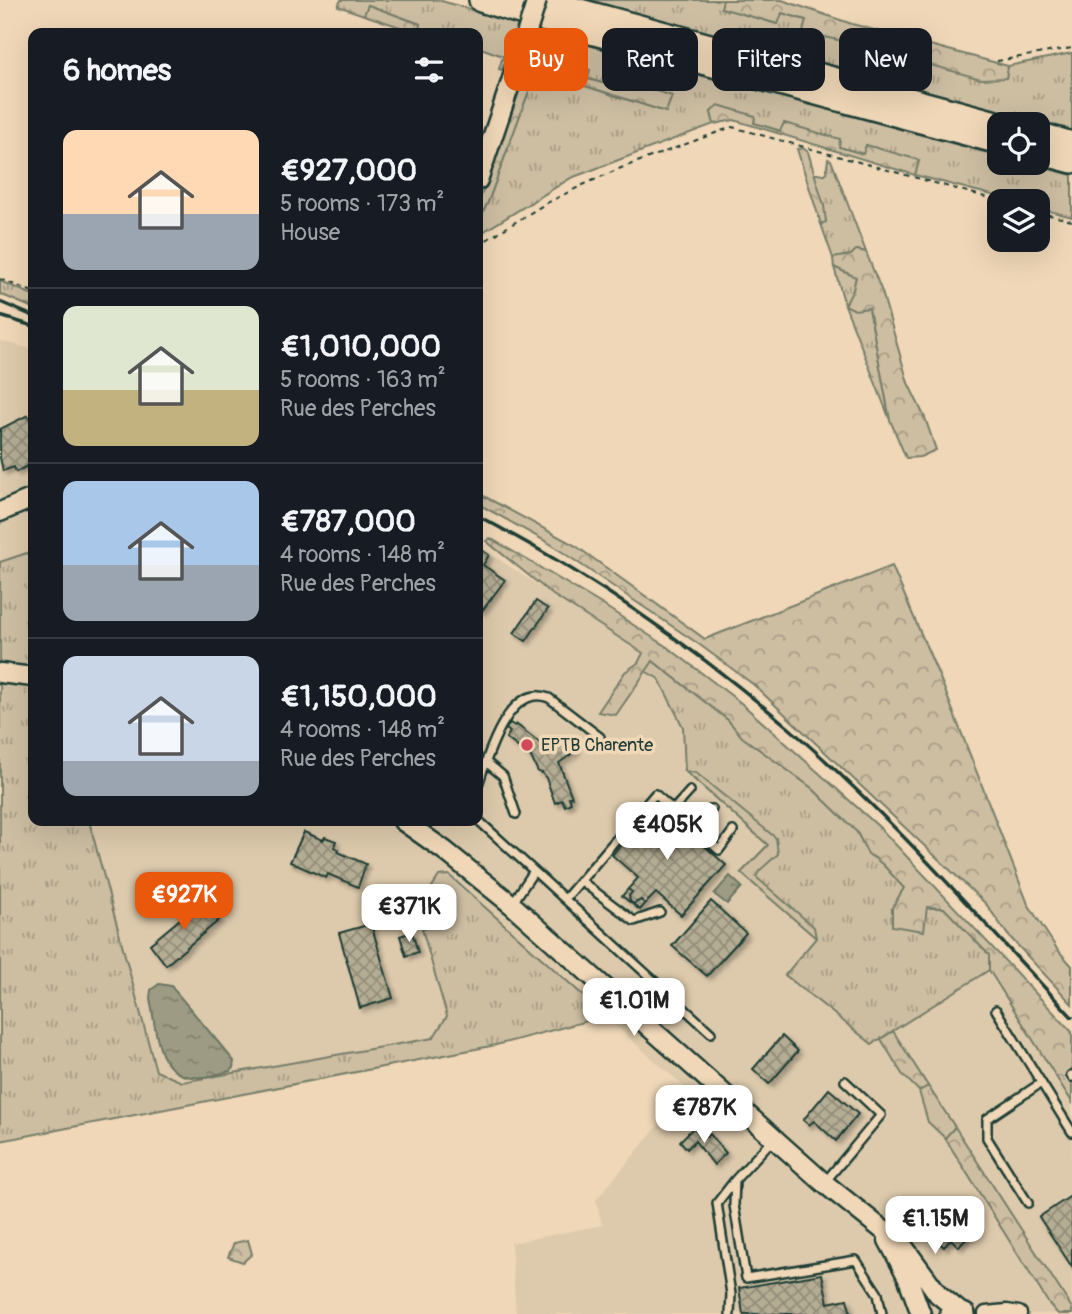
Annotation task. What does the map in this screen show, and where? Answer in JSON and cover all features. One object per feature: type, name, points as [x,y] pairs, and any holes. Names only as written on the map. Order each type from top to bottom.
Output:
[{"type":"highway","points":[[481,0],[987,139]]},
{"type":"highway","points":[[538,0],[987,121]]},
{"type":"highway","points":[[1050,138],[1072,144]]},
{"type":"highway","points":[[1050,156],[1072,162]]},
{"type":"street","points":[[483,165],[538,0]]},
{"type":"street","points":[[0,512],[28,500]]},
{"type":"street","points":[[0,673],[28,676]]},
{"type":"street","points":[[410,826],[511,904],[824,1183],[903,1246],[938,1294],[958,1314]]},
{"type":"street","points":[[883,1231],[907,1276],[920,1314]]},
{"type":"street","points":[[986,1314],[1019,1314]]},
{"type":"lane","points":[[483,771],[492,741],[511,710],[531,696],[540,694],[549,698],[600,737]]},
{"type":"lane","points":[[486,762],[503,776],[516,814]]},
{"type":"lane","points":[[673,810],[690,791]]},
{"type":"lane","points":[[565,900],[655,794],[719,850],[733,831]]},
{"type":"lane","points":[[695,829],[712,809]]},
{"type":"lane","points":[[483,825],[710,1033]]},
{"type":"lane","points":[[511,904],[534,871]]},
{"type":"lane","points":[[581,881],[634,921],[660,912]]},
{"type":"lane","points":[[996,1010],[1072,1132]]},
{"type":"lane","points":[[824,1183],[881,1115],[845,1081]]},
{"type":"lane","points":[[1028,1203],[987,1138],[987,1119],[1041,1083]]},
{"type":"lane","points":[[730,1314],[731,1294],[717,1203],[774,1137]]},
{"type":"lane","points":[[735,1180],[734,1205],[747,1278],[856,1260],[878,1294],[882,1314]]},
{"type":"path","points":[[998,61],[1072,48]]},
{"type":"path","points":[[483,242],[545,204],[585,184],[633,163],[732,127],[987,197]]},
{"type":"path","points":[[1050,215],[1072,221]]},
{"type":"path","points":[[0,279],[28,290]]},
{"type":"shaded area","points":[[0,341],[28,348],[28,673],[0,669]]},
{"type":"shaded area","points":[[483,549],[640,651],[728,720],[685,771],[768,845],[741,874],[816,938],[785,974],[872,1044],[989,970],[1072,1102],[1072,1314],[516,1314],[511,1243],[602,1225],[596,1200],[688,1090],[605,1016],[496,1045],[167,1110],[90,826],[483,826]]},
{"type":"green space","points":[[341,0],[438,0],[518,23],[516,28],[504,28],[504,64],[502,70],[499,69],[503,56],[483,49],[483,28],[420,28],[420,24],[368,5],[364,15],[338,6]]},
{"type":"green space","points":[[581,0],[723,0],[722,8],[777,24],[782,13],[806,20],[805,28],[712,28],[712,35],[698,31],[698,28],[685,28]]},
{"type":"green space","points":[[723,0],[782,0],[867,28],[839,28],[839,40],[825,37],[825,28],[804,28],[806,20],[782,13],[778,24],[721,8]]},
{"type":"green space","points":[[368,5],[420,24],[419,28],[403,28],[364,15]]},
{"type":"green space","points":[[825,36],[839,40],[839,69],[825,66]]},
{"type":"green space","points":[[588,45],[602,48],[602,83],[588,79]]},
{"type":"green space","points":[[932,46],[1008,66],[1006,78],[981,79],[932,65]]},
{"type":"green space","points":[[1072,53],[1072,132],[1050,126],[1050,112],[998,112],[919,91],[932,91],[932,63],[1006,78],[1008,66]]},
{"type":"green space","points":[[698,74],[712,78],[712,91],[759,91],[987,153],[987,175],[1050,175],[1050,169],[1072,175],[1072,217],[1050,211],[1050,189],[987,189],[987,194],[915,175],[919,161],[866,145],[864,154],[838,147],[840,140],[784,123],[781,131],[754,123],[755,116],[711,112],[714,124],[571,178],[483,232],[483,212],[529,91],[588,91],[588,87],[666,112],[634,91],[698,91]]},
{"type":"green space","points":[[588,79],[602,83],[602,91],[656,91],[672,96],[666,112],[588,87]]},
{"type":"green space","points":[[518,91],[529,91],[483,212],[483,190]]},
{"type":"green space","points":[[718,105],[755,116],[754,123],[780,131],[784,123],[840,139],[839,147],[863,154],[866,145],[919,160],[915,175],[734,120],[714,124],[711,112]]},
{"type":"green space","points":[[803,148],[808,152],[824,206],[826,222],[821,224],[797,149]]},
{"type":"green space","points":[[828,159],[831,160],[866,252],[857,250],[851,255],[833,258],[821,224],[826,221],[814,174],[826,174]]},
{"type":"green space","points":[[856,250],[866,252],[882,292],[908,383],[925,418],[936,450],[920,457],[906,458],[890,420],[869,308],[855,310],[845,305],[856,277],[834,267],[833,258],[851,255]]},
{"type":"green space","points":[[834,267],[856,277],[853,290],[869,308],[890,420],[845,305]]},
{"type":"green space","points":[[0,281],[28,293],[28,306],[0,294]]},
{"type":"green space","points":[[483,496],[576,546],[705,639],[892,566],[942,683],[1028,904],[1057,949],[1072,966],[1072,1004],[1008,935],[986,904],[754,685],[700,645],[549,543],[483,507]]},
{"type":"green space","points":[[490,538],[603,605],[670,649],[741,703],[879,827],[1072,1032],[1072,1102],[989,970],[989,955],[944,908],[927,907],[924,931],[892,926],[892,908],[904,888],[883,865],[868,854],[857,832],[812,788],[742,737],[728,720],[653,661],[616,715],[598,712],[625,672],[638,663],[643,653],[553,595],[486,541]]},
{"type":"green space","points":[[28,553],[28,668],[0,663],[0,562]]},
{"type":"green space","points":[[653,661],[728,720],[743,737],[812,788],[857,832],[868,854],[883,865],[904,888],[892,908],[944,908],[990,955],[989,970],[872,1044],[785,975],[816,938],[741,873],[768,845],[685,771],[683,727],[659,679],[645,671]]},
{"type":"green space","points":[[0,681],[28,684],[28,826],[90,826],[156,1071],[182,1082],[433,1038],[447,1016],[422,929],[441,924],[432,887],[439,876],[449,875],[606,1016],[496,1045],[0,1141]]},
{"type":"green space","points":[[685,771],[696,773],[776,838],[778,854],[756,877],[814,927],[816,938],[741,873],[768,845]]},
{"type":"green space","points":[[893,1031],[928,1086],[919,1091],[902,1074],[881,1039]]},
{"type":"green space","points":[[928,1086],[955,1127],[945,1138],[928,1122],[919,1091]]},
{"type":"green space","points":[[955,1127],[1072,1308],[1072,1314],[1058,1314],[1049,1304],[945,1138]]},
{"type":"green space","points":[[248,1240],[252,1254],[243,1262],[228,1257],[234,1243]]},
{"type":"water","points":[[730,876],[742,887],[727,904],[714,894]]},
{"type":"water","points":[[159,984],[171,986],[234,1061],[230,1071],[192,1077],[180,1074],[171,1067],[159,1047],[150,998],[151,990]]},
{"type":"building","points":[[28,415],[28,466],[16,472],[14,467],[3,471],[0,429]]},
{"type":"building","points":[[483,551],[489,555],[483,565]]},
{"type":"building","points":[[483,565],[505,580],[483,610]]},
{"type":"building","points":[[536,601],[548,609],[526,641],[514,633]]},
{"type":"building","points":[[510,723],[515,726],[516,724],[549,750],[567,736],[577,750],[559,763],[572,797],[569,797],[571,803],[565,806],[562,800],[555,803],[546,778],[538,772],[531,757],[506,738],[510,732],[506,729]]},
{"type":"building","points":[[657,804],[726,865],[681,915],[656,893],[645,904],[641,900],[633,904],[629,896],[632,892],[628,889],[638,878],[612,855]]},
{"type":"building","points":[[304,832],[323,840],[325,837],[336,841],[334,847],[338,852],[366,864],[358,887],[328,874],[326,878],[290,862]]},
{"type":"building","points":[[628,889],[632,892],[629,896],[633,904],[641,900],[645,904],[640,910],[622,896]]},
{"type":"building","points":[[203,900],[219,920],[166,965],[150,944]]},
{"type":"building","points":[[711,901],[746,933],[707,976],[672,946]]},
{"type":"building","points":[[371,924],[393,998],[360,1008],[339,933]]},
{"type":"building","points":[[412,932],[418,952],[406,956],[400,936]]},
{"type":"building","points":[[782,1036],[798,1051],[769,1084],[753,1069]]},
{"type":"building","points":[[829,1089],[858,1114],[836,1141],[814,1121],[809,1125],[803,1120]]},
{"type":"building","points":[[694,1127],[699,1134],[702,1131],[707,1137],[710,1134],[726,1153],[714,1165],[695,1141],[687,1149],[680,1141]]},
{"type":"building","points":[[1072,1195],[1072,1267],[1039,1217]]},
{"type":"building","points":[[957,1217],[973,1231],[959,1247],[951,1239],[944,1247],[937,1241]]},
{"type":"building","points":[[822,1274],[828,1303],[847,1299],[851,1314],[743,1314],[739,1288]]},
{"type":"railway","points":[[0,302],[28,314]]},
{"type":"railway","points":[[0,316],[28,324]]},
{"type":"railway","points":[[483,519],[560,562],[639,613],[716,669],[789,728],[899,832],[1072,1017]]},
{"type":"place","name":"EPTB Charente","points":[[527,745]]}]
